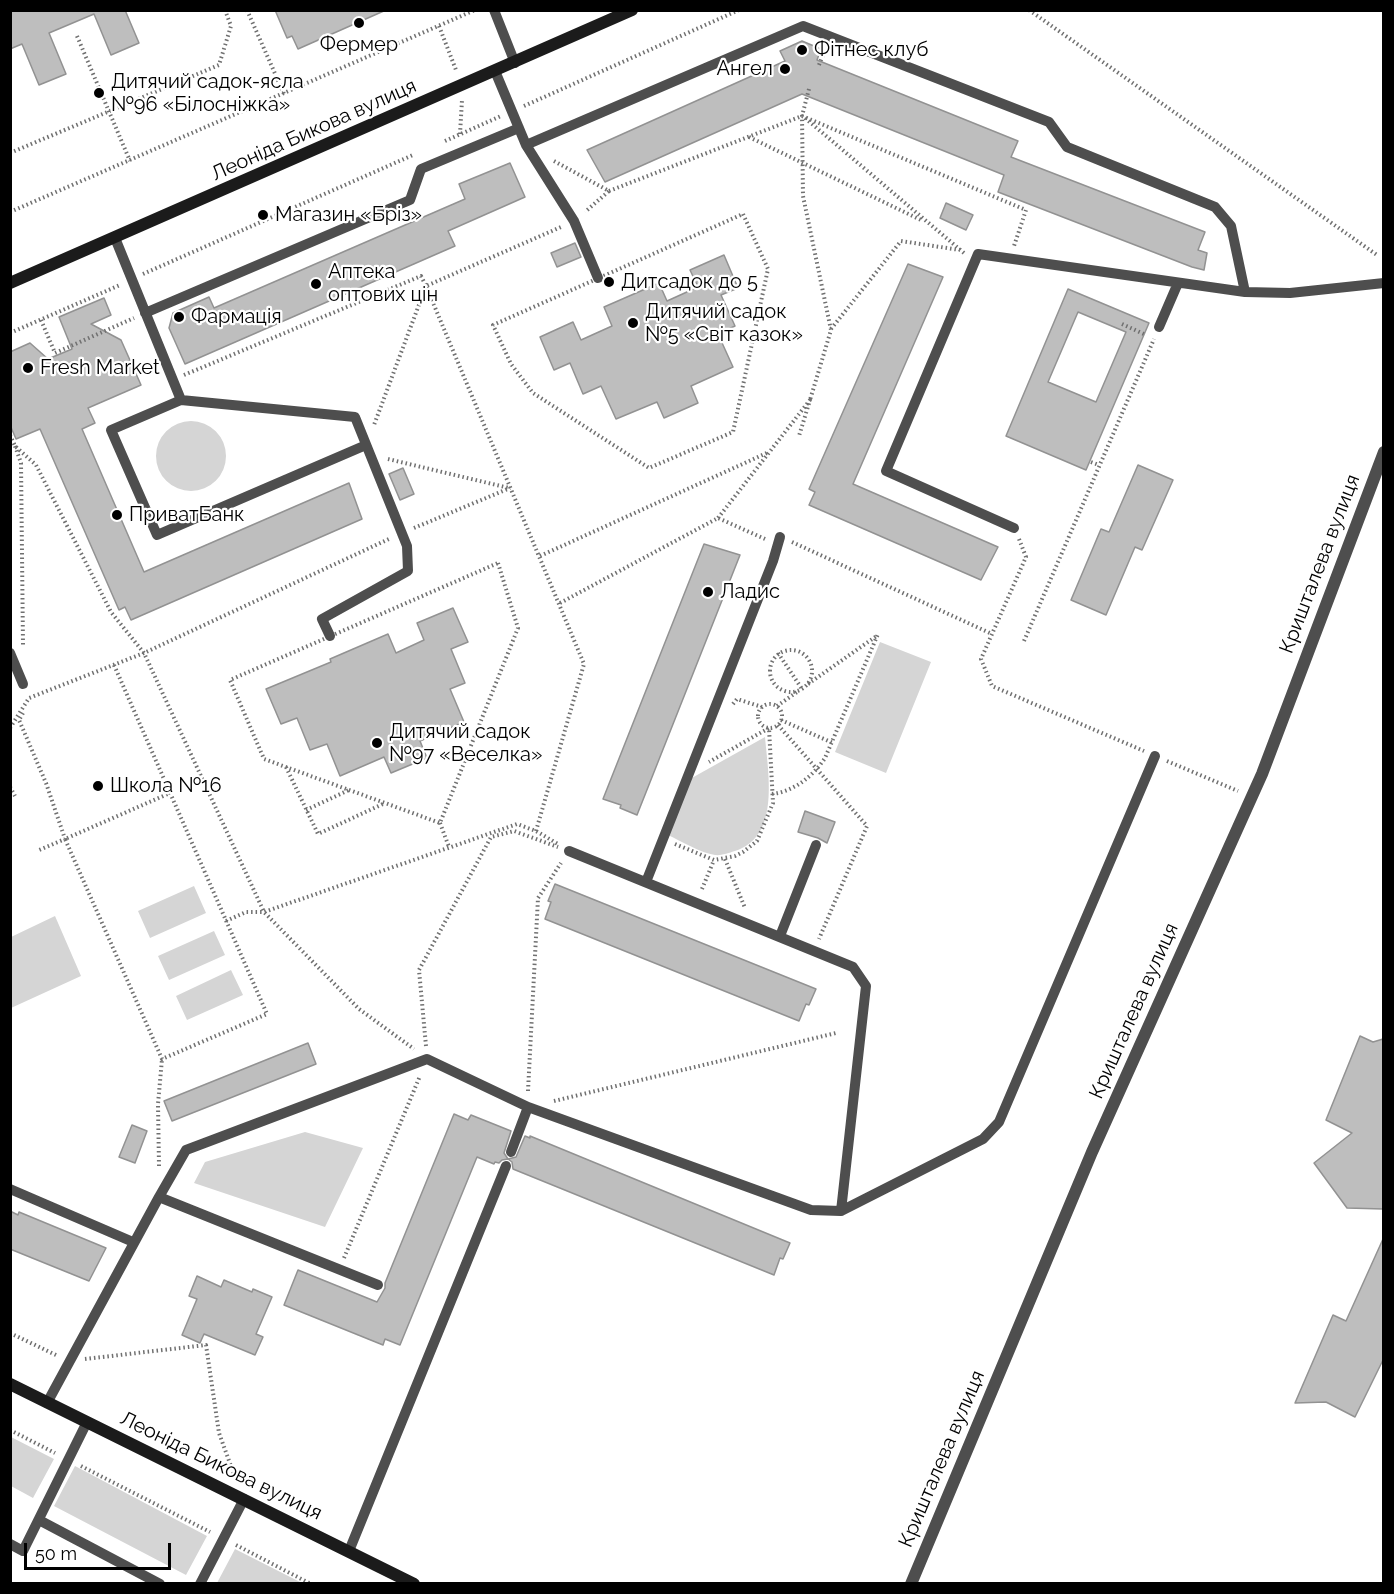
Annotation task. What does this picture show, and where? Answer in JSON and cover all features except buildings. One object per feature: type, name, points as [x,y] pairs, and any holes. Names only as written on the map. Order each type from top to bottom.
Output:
[{"type":"street","name":"Леоніда Бикова вулиця","points":[[10,283],[632,10]]},
{"type":"street","name":"Кришталева вулиця","points":[[911,1584],[1092,1152],[1262,774],[1383,452]]},
{"type":"street","name":"Леоніда Бикова вулиця","points":[[10,1384],[414,1584]]},
{"type":"lane","points":[[494,10],[515,63]]},
{"type":"lane","points":[[526,145],[804,26],[1049,122],[1067,147],[1215,207],[1231,226],[1245,292]]},
{"type":"lane","points":[[495,71],[526,145],[574,221],[598,278]]},
{"type":"lane","points":[[145,313],[410,200],[421,169],[519,128]]},
{"type":"lane","points":[[115,238],[181,399]]},
{"type":"lane","points":[[1014,528],[886,471],[976,258],[1010,258],[1245,292],[1290,293],[1381,286]]},
{"type":"lane","points":[[1159,327],[1178,283]]},
{"type":"lane","points":[[330,636],[322,619],[408,571],[407,546],[368,450],[354,417],[181,399],[111,430],[157,535],[368,450]]},
{"type":"lane","points":[[646,882],[773,561],[780,537]]},
{"type":"lane","points":[[10,653],[23,684]]},
{"type":"lane","points":[[47,1403],[133,1242],[186,1150],[427,1059],[528,1107],[811,1210],[841,1211],[983,1139],[999,1122],[1155,756]]},
{"type":"lane","points":[[780,936],[816,845]]},
{"type":"lane","points":[[569,851],[853,967],[866,986],[841,1211]]},
{"type":"lane","points":[[511,1152],[528,1107]]},
{"type":"lane","points":[[349,1551],[506,1166]]},
{"type":"lane","points":[[10,1189],[133,1242]]},
{"type":"lane","points":[[159,1197],[378,1285]]},
{"type":"lane","points":[[10,1544],[23,1551],[87,1422]]},
{"type":"lane","points":[[200,1584],[244,1499]]},
{"type":"lane","points":[[39,1520],[160,1584]]},
{"type":"path","points":[[10,153],[219,65],[231,27],[225,10]]},
{"type":"path","points":[[248,10],[284,94]]},
{"type":"path","points":[[10,212],[475,10]]},
{"type":"path","points":[[442,142],[739,10]]},
{"type":"path","points":[[1029,10],[1377,255]]},
{"type":"path","points":[[77,36],[130,161]]},
{"type":"path","points":[[809,89],[802,116],[804,196],[831,330]]},
{"type":"path","points":[[802,116],[961,251],[976,258]]},
{"type":"path","points":[[510,488],[368,450],[426,286],[574,221],[609,191],[802,116],[1026,210],[1010,258]]},
{"type":"path","points":[[748,137],[929,223]]},
{"type":"path","points":[[526,145],[609,191]]},
{"type":"path","points":[[10,333],[415,154]]},
{"type":"path","points":[[743,214],[768,269],[734,432],[650,468],[533,393],[511,364],[494,325],[598,278],[743,214]]},
{"type":"path","points":[[799,436],[831,330],[901,241],[961,251],[976,258]]},
{"type":"path","points":[[173,380],[421,276],[584,664],[536,831]]},
{"type":"path","points":[[41,320],[55,353],[145,313]]},
{"type":"path","points":[[1024,641],[1154,338],[1122,324]]},
{"type":"path","points":[[560,603],[718,518],[810,399]]},
{"type":"path","points":[[10,435],[21,463],[23,649]]},
{"type":"path","points":[[15,446],[36,465],[111,612],[144,653],[264,912],[359,1009],[427,1059]]},
{"type":"path","points":[[540,556],[769,452]]},
{"type":"path","points":[[1091,462],[1099,465]]},
{"type":"path","points":[[10,728],[29,698],[144,653],[402,533],[510,488]]},
{"type":"path","points":[[718,518],[767,540],[780,537],[992,634]]},
{"type":"path","points":[[1014,528],[1026,557],[981,658],[992,686],[1252,797]]},
{"type":"path","points":[[440,823],[264,759],[230,680],[498,563],[518,628],[440,823],[449,848]]},
{"type":"path","points":[[772,794],[789,790],[806,779],[817,769],[829,752],[878,634],[777,706]]},
{"type":"path","points":[[791,649],[808,658],[812,672],[808,684],[802,689],[788,692],[775,686],[771,680],[770,665],[778,653],[791,649]]},
{"type":"path","points":[[778,653],[802,689]]},
{"type":"path","points":[[114,665],[267,1014],[162,1059]]},
{"type":"path","points":[[29,698],[19,720],[46,783],[65,839],[162,1059],[158,1104],[159,1197]]},
{"type":"path","points":[[714,709],[726,713],[737,699],[762,707]]},
{"type":"path","points":[[689,774],[778,725],[782,712],[777,706],[769,704],[762,707],[758,714],[759,722],[769,728]]},
{"type":"path","points":[[781,720],[833,742]]},
{"type":"path","points":[[778,725],[867,826],[814,950]]},
{"type":"path","points":[[663,840],[714,860],[725,859],[743,852],[756,841],[773,804],[769,728]]},
{"type":"path","points":[[286,767],[318,834],[385,803]]},
{"type":"path","points":[[10,787],[15,796]]},
{"type":"path","points":[[306,810],[350,790]]},
{"type":"path","points":[[39,850],[170,793]]},
{"type":"path","points":[[226,921],[246,912],[264,912],[516,824],[536,831],[569,851]]},
{"type":"path","points":[[339,1270],[427,1059],[419,970],[491,837],[514,831],[569,851]]},
{"type":"path","points":[[569,851],[538,898],[528,1107],[836,1033]]},
{"type":"path","points":[[725,859],[753,925]]},
{"type":"path","points":[[697,903],[714,860]]},
{"type":"path","points":[[10,1333],[69,1361],[206,1345],[219,1432],[244,1499]]},
{"type":"path","points":[[10,1430],[311,1584]]},
{"type":"shaded area","points":[[191,421],[204,424],[216,431],[223,443],[226,456],[223,469],[216,481],[204,488],[191,491],[178,488],[166,481],[159,469],[156,456],[159,443],[166,431],[178,424]]},
{"type":"shaded area","points":[[880,642],[931,662],[886,773],[835,752]]},
{"type":"shaded area","points":[[765,737],[769,784],[766,817],[760,831],[751,842],[738,850],[715,855],[668,835],[690,779]]},
{"type":"shaded area","points":[[194,886],[206,913],[150,938],[138,911]]},
{"type":"shaded area","points":[[55,916],[81,976],[11,1008],[11,937]]},
{"type":"shaded area","points":[[214,931],[225,955],[169,980],[158,956]]},
{"type":"shaded area","points":[[231,970],[243,995],[187,1020],[176,996]]},
{"type":"shaded area","points":[[305,1132],[363,1148],[325,1227],[194,1183],[205,1162]]},
{"type":"shaded area","points":[[11,1437],[54,1459],[33,1498],[11,1486]]},
{"type":"shaded area","points":[[75,1466],[207,1536],[186,1575],[54,1506]]},
{"type":"shaded area","points":[[235,1549],[302,1583],[217,1583]]},
{"type":"place","name":"Фермер","points":[[359,23]]},
{"type":"place","name":"Фітнес клуб","points":[[802,50]]},
{"type":"place","name":"Ангел","points":[[785,69]]},
{"type":"place","name":"Дитячий садок-ясла №96 «Білосніжка»","points":[[99,93]]},
{"type":"place","name":"Магазин «Бріз»","points":[[263,215]]},
{"type":"place","name":"Дитсадок до 5","points":[[609,282]]},
{"type":"place","name":"Аптека оптових цін","points":[[316,284]]},
{"type":"place","name":"Фармація","points":[[179,317]]},
{"type":"place","name":"Дитячий садок №5 «Світ казок»","points":[[633,323]]},
{"type":"place","name":"Fresh Market","points":[[28,368]]},
{"type":"place","name":"ПриватБанк","points":[[117,515]]},
{"type":"place","name":"Ладис","points":[[708,592]]},
{"type":"place","name":"Дитячий садок №97 «Веселка»","points":[[377,743]]},
{"type":"place","name":"Школа №16","points":[[98,786]]}]
